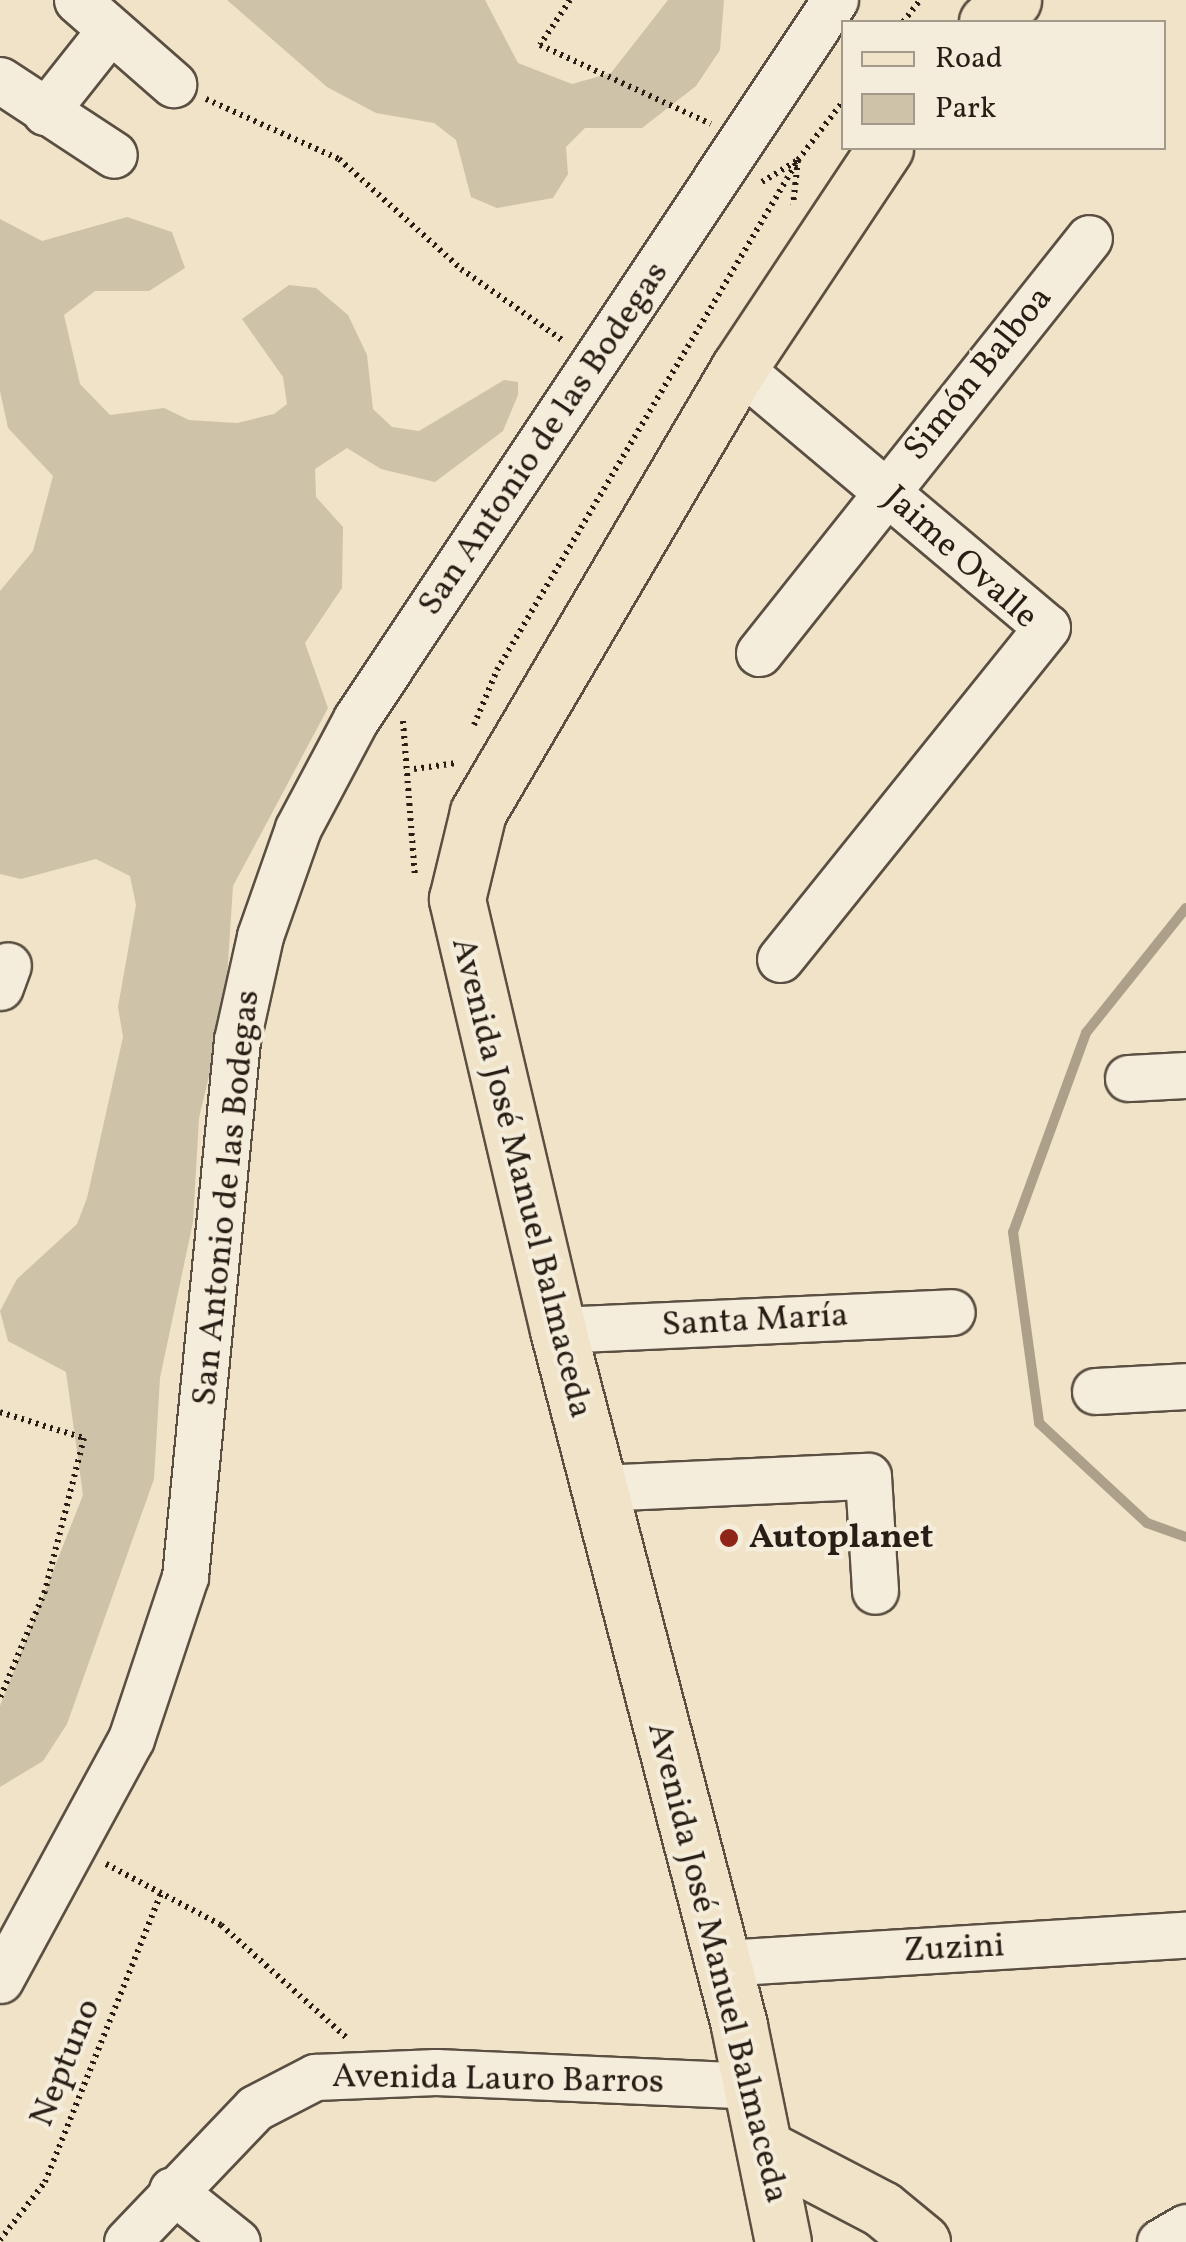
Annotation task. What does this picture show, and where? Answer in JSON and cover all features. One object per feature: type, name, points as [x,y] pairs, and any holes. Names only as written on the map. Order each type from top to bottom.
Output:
[{"type":"main road","points":[[989,20],[1012,0]]},
{"type":"main road","name":"Avenida José Manuel Balmaceda","points":[[783,2242],[754,2086],[459,936],[459,869],[478,812],[739,368],[884,150]]},
{"type":"main road","points":[[767,2150],[882,2209],[922,2242]]},
{"type":"street","points":[[77,0],[173,84]]},
{"type":"street","name":"San Antonio de las Bodegas","points":[[0,1980],[74,1847],[145,1704],[185,1577],[230,1093],[260,936],[298,828],[391,668],[836,0]]},
{"type":"street","points":[[46,112],[110,30]]},
{"type":"street","points":[[0,80],[114,155]]},
{"type":"street","name":"Simón Balboa","points":[[759,653],[884,490],[1089,238]]},
{"type":"street","name":"Jaime Ovalle","points":[[739,368],[1046,627],[780,959]]},
{"type":"street","points":[[1128,1078],[1186,1076]]},
{"type":"street","name":"Santa María","points":[[558,1330],[952,1312]]},
{"type":"street","points":[[1095,1391],[1186,1386]]},
{"type":"street","points":[[598,1488],[868,1476],[876,1591]]},
{"type":"street","name":"Zuzini","points":[[722,1963],[1186,1935]]},
{"type":"street","name":"Avenida Lauro Barros","points":[[127,2242],[172,2190],[274,2095],[315,2077],[378,2070],[754,2086]]},
{"type":"street","points":[[172,2190],[237,2242]]},
{"type":"street","points":[[1160,2242],[1186,2227]]},
{"type":"path","points":[[570,0],[540,45],[744,140]]},
{"type":"path","points":[[905,20],[920,0]]},
{"type":"path","points":[[173,84],[340,160],[462,269],[595,363]]},
{"type":"path","points":[[471,732],[497,670],[798,160],[841,104]]},
{"type":"path","points":[[748,190],[798,160]]},
{"type":"path","points":[[793,213],[798,160]]},
{"type":"path","points":[[391,668],[414,769],[416,899],[429,921],[459,936]]},
{"type":"path","points":[[414,769],[458,763],[464,748]]},
{"type":"path","points":[[0,1412],[84,1438],[45,1591],[0,1698]]},
{"type":"path","points":[[74,1847],[221,1926],[378,2070]]},
{"type":"path","name":"Neptuno","points":[[0,2240],[45,2182],[160,1893]]},
{"type":"green space","points":[[227,0],[485,0],[518,63],[572,84],[611,73],[668,0],[724,0],[720,50],[696,86],[642,128],[585,128],[566,147],[568,174],[553,198],[497,208],[471,197],[456,140],[434,123],[376,113],[327,87]]},
{"type":"green space","points":[[127,217],[172,232],[185,268],[149,291],[95,291],[64,315],[80,384],[110,415],[164,408],[189,420],[237,423],[274,414],[287,404],[283,377],[242,319],[289,285],[316,288],[348,315],[367,355],[373,409],[392,427],[419,431],[504,380],[518,382],[518,395],[503,431],[435,482],[381,469],[347,448],[315,469],[316,497],[343,527],[342,588],[305,643],[328,708],[233,886],[225,1009],[199,1118],[193,1222],[160,1378],[154,1479],[67,1724],[43,1761],[0,1787],[0,1706],[83,1495],[66,1372],[8,1341],[0,1311],[17,1279],[77,1224],[87,1198],[123,1037],[118,1007],[136,905],[130,876],[96,859],[21,879],[0,874],[0,591],[33,551],[53,476],[8,428],[0,391],[0,219],[42,241]]},
{"type":"waterway","points":[[1186,908],[1086,1033],[1013,1232],[1039,1423],[1147,1523],[1186,1537]]},
{"type":"place","name":"Autoplanet","points":[[729,1538]]}]
